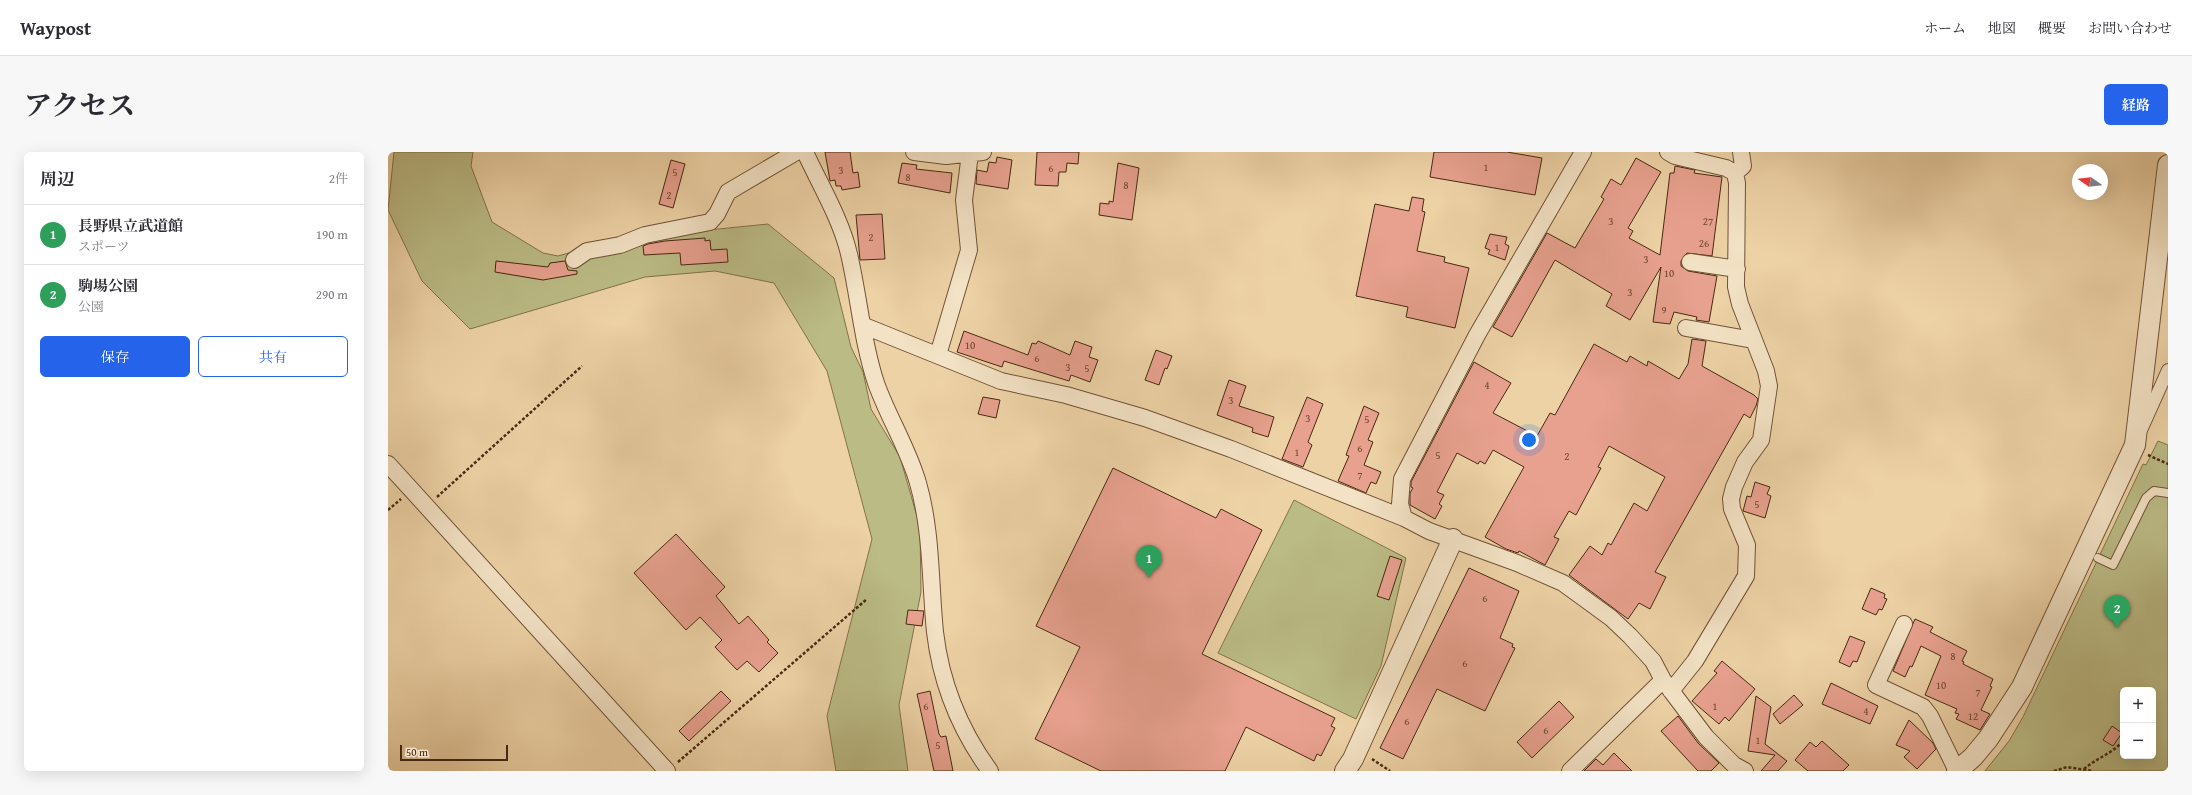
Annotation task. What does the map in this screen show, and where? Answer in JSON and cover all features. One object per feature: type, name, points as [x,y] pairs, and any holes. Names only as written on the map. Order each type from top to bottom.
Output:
[{"type":"street","points":[[574,260],[587,251],[620,245],[645,235],[710,222],[717,214],[728,192],[796,152]]},
{"type":"street","points":[[805,152],[840,229],[849,254],[864,341],[876,383],[918,483],[931,551],[936,633],[947,690],[976,751],[990,771]]},
{"type":"street","points":[[914,152],[946,156],[976,153],[964,200],[969,250],[938,355]]},
{"type":"street","points":[[1404,518],[1400,504],[1402,479],[1477,334],[1583,152]]},
{"type":"street","points":[[1570,771],[1694,661],[1746,576],[1747,545],[1732,509],[1730,499],[1745,462],[1762,440],[1769,386],[1766,371],[1740,304],[1736,287],[1737,183],[1735,173],[1708,157],[1675,156],[1668,152]]},
{"type":"street","points":[[1735,173],[1743,166],[1741,152]]},
{"type":"street","points":[[2134,446],[2168,165]]},
{"type":"street","points":[[1690,262],[1736,269]]},
{"type":"street","points":[[862,325],[1001,380],[1066,395],[1145,418],[1238,452],[1404,518],[1429,531],[1453,539],[1563,583],[1610,618],[1630,636],[1653,661],[1667,686],[1706,737],[1734,765],[1746,771]]},
{"type":"street","points":[[1686,328],[1754,340]]},
{"type":"street","points":[[1904,624],[1876,685],[1923,707],[1930,716],[1957,771],[1973,757],[1988,740],[2022,687],[2168,370]]},
{"type":"street","points":[[388,464],[667,771]]},
{"type":"street","points":[[1345,771],[1353,759],[1453,539]]},
{"type":"lane","points":[[2098,558],[2113,565],[2146,498],[2154,491],[2168,493]]},
{"type":"path","points":[[426,507],[582,366]]},
{"type":"path","points":[[2134,446],[2168,464]]},
{"type":"path","points":[[667,771],[867,600]]},
{"type":"path","points":[[2084,769],[2095,759],[2117,749],[2120,745]]},
{"type":"path","points":[[1372,759],[1390,771]]},
{"type":"path","points":[[2054,771],[2067,768],[2093,771]]},
{"type":"green space","points":[[394,152],[473,152],[471,166],[492,222],[543,253],[558,256],[619,239],[768,224],[834,278],[851,347],[863,372],[871,409],[900,457],[920,527],[921,592],[899,705],[908,771],[836,771],[827,716],[872,539],[827,371],[774,283],[715,271],[645,277],[470,329],[422,281],[388,210]]},
{"type":"green space","points":[[2158,441],[2168,445],[2168,771],[1985,771],[2009,741],[2023,717],[2143,464],[2146,465]]},
{"type":"green space","points":[[1294,500],[1406,558],[1381,666],[1356,719],[1218,653]]},
{"type":"building","points":[[825,152],[850,152],[853,173],[858,172],[860,187],[842,190],[841,186],[836,186],[835,180],[830,181]]},
{"type":"building","points":[[1037,152],[1079,152],[1078,164],[1067,163],[1066,172],[1059,172],[1058,186],[1035,185]]},
{"type":"building","points":[[1434,152],[1507,152],[1542,158],[1535,195],[1430,177]]},
{"type":"building","points":[[997,157],[1012,160],[1008,189],[976,184],[977,170],[987,172],[989,162],[996,163]]},
{"type":"building","points":[[1636,158],[1661,172],[1628,228],[1633,231],[1629,238],[1660,255],[1670,173],[1674,173],[1675,166],[1695,170],[1694,173],[1722,177],[1712,256],[1687,253],[1681,261],[1681,266],[1688,271],[1717,276],[1709,322],[1696,320],[1697,317],[1674,312],[1670,324],[1653,322],[1661,267],[1630,320],[1606,306],[1612,294],[1555,260],[1512,337],[1493,327],[1547,233],[1575,248],[1604,199],[1601,197],[1611,179],[1621,185]]},
{"type":"building","points":[[671,160],[685,164],[673,208],[659,204]]},
{"type":"building","points":[[902,163],[917,165],[916,169],[952,173],[950,193],[898,183]]},
{"type":"building","points":[[1118,163],[1139,168],[1132,220],[1099,215],[1100,203],[1109,204],[1109,201],[1113,202]]},
{"type":"building","points":[[1412,197],[1424,199],[1422,211],[1425,212],[1417,251],[1445,257],[1444,262],[1469,268],[1455,328],[1406,317],[1408,307],[1356,296],[1375,204],[1409,211]]},
{"type":"building","points":[[882,214],[885,259],[860,260],[856,215]]},
{"type":"building","points":[[1490,234],[1507,237],[1505,244],[1509,246],[1505,260],[1488,254],[1490,250],[1485,248]]},
{"type":"building","points":[[705,238],[705,241],[710,240],[711,250],[727,249],[728,262],[681,265],[680,253],[644,255],[643,246],[648,244],[665,241]]},
{"type":"building","points":[[496,261],[548,267],[550,263],[565,261],[568,270],[577,271],[577,274],[543,280],[495,272]]},
{"type":"building","points":[[964,331],[1028,355],[1032,343],[1036,344],[1038,341],[1070,355],[1075,341],[1092,347],[1089,357],[1098,360],[1090,382],[1071,375],[1069,381],[1004,361],[1002,367],[957,352]]},
{"type":"building","points":[[1692,339],[1706,341],[1702,366],[1754,395],[1758,399],[1750,418],[1744,414],[1655,572],[1666,577],[1650,609],[1639,603],[1628,619],[1569,575],[1590,546],[1602,555],[1608,543],[1611,545],[1634,503],[1647,511],[1665,477],[1609,446],[1598,467],[1601,468],[1576,515],[1569,511],[1554,537],[1559,539],[1545,565],[1519,551],[1518,553],[1506,549],[1485,537],[1524,467],[1493,450],[1485,464],[1480,461],[1478,464],[1457,453],[1437,492],[1444,495],[1439,504],[1442,506],[1435,519],[1410,505],[1410,493],[1413,488],[1411,487],[1411,482],[1474,362],[1511,383],[1493,413],[1537,436],[1550,413],[1555,415],[1594,344],[1627,362],[1630,356],[1647,366],[1648,361],[1679,379],[1688,364]]},
{"type":"building","points":[[1156,350],[1172,356],[1167,369],[1165,368],[1159,385],[1145,380]]},
{"type":"building","points":[[1229,380],[1246,386],[1239,406],[1274,417],[1268,437],[1252,432],[1253,428],[1217,415]]},
{"type":"building","points":[[983,397],[1000,400],[996,418],[978,414]]},
{"type":"building","points":[[1307,397],[1323,404],[1308,442],[1312,445],[1303,467],[1282,459]]},
{"type":"building","points":[[1364,406],[1379,413],[1368,440],[1373,442],[1364,465],[1381,472],[1376,484],[1371,482],[1366,493],[1338,481],[1349,456],[1346,455]]},
{"type":"building","points":[[1113,468],[1216,518],[1221,509],[1262,530],[1202,654],[1335,718],[1331,726],[1335,728],[1321,756],[1317,754],[1314,761],[1246,727],[1225,771],[1101,771],[1035,739],[1080,647],[1036,626]]},
{"type":"building","points":[[1755,482],[1770,487],[1767,494],[1771,496],[1765,518],[1743,511],[1747,496],[1751,497]]},
{"type":"building","points":[[676,534],[725,587],[716,596],[739,624],[748,616],[769,640],[767,642],[778,653],[759,672],[747,661],[737,670],[715,647],[722,640],[700,617],[686,630],[634,573]]},
{"type":"building","points":[[1390,556],[1402,560],[1389,600],[1377,596]]},
{"type":"building","points":[[1469,568],[1519,591],[1500,638],[1513,644],[1512,647],[1515,648],[1485,711],[1437,689],[1403,759],[1380,748]]},
{"type":"building","points":[[1871,588],[1885,594],[1884,598],[1887,599],[1882,610],[1879,609],[1876,615],[1862,609]]},
{"type":"building","points":[[908,610],[924,611],[922,626],[906,624]]},
{"type":"building","points":[[1915,619],[1933,627],[1930,632],[1967,651],[1962,661],[1964,662],[1963,664],[1993,679],[1990,686],[1992,687],[1981,710],[1990,714],[1980,730],[1956,719],[1959,714],[1955,713],[1957,709],[1925,695],[1941,656],[1921,646],[1912,667],[1910,666],[1905,677],[1893,671]]},
{"type":"building","points":[[1850,636],[1865,642],[1857,662],[1853,661],[1850,667],[1839,662]]},
{"type":"building","points":[[1722,661],[1755,689],[1729,721],[1725,717],[1719,724],[1692,701],[1717,673],[1714,671]]},
{"type":"building","points":[[1831,683],[1878,706],[1870,724],[1822,704]]},
{"type":"building","points":[[721,691],[731,701],[689,741],[679,731]]},
{"type":"building","points":[[930,691],[939,734],[941,737],[946,736],[953,771],[934,771],[917,694]]},
{"type":"building","points":[[1794,695],[1803,705],[1780,724],[1773,714]]},
{"type":"building","points":[[1756,696],[1771,707],[1765,744],[1787,761],[1778,771],[1761,771],[1775,755],[1748,751]]},
{"type":"building","points":[[1559,701],[1574,717],[1532,758],[1517,742]]},
{"type":"building","points":[[1678,716],[1698,743],[1719,763],[1711,771],[1698,771],[1661,731]]},
{"type":"building","points":[[1909,720],[1933,743],[1936,749],[1917,769],[1904,757],[1910,751],[1896,745]]},
{"type":"building","points":[[2112,726],[2120,732],[2120,736],[2113,746],[2103,740]]},
{"type":"building","points":[[1822,741],[1849,765],[1843,771],[1808,771],[1795,760],[1810,742],[1816,747]]},
{"type":"building","points":[[1614,753],[1632,771],[1584,771],[1596,759],[1603,765]]},
{"type":"place","name":"長野県立武道館","points":[[1149,578]]},
{"type":"place","name":"駒場公園","points":[[2117,628]]}]
